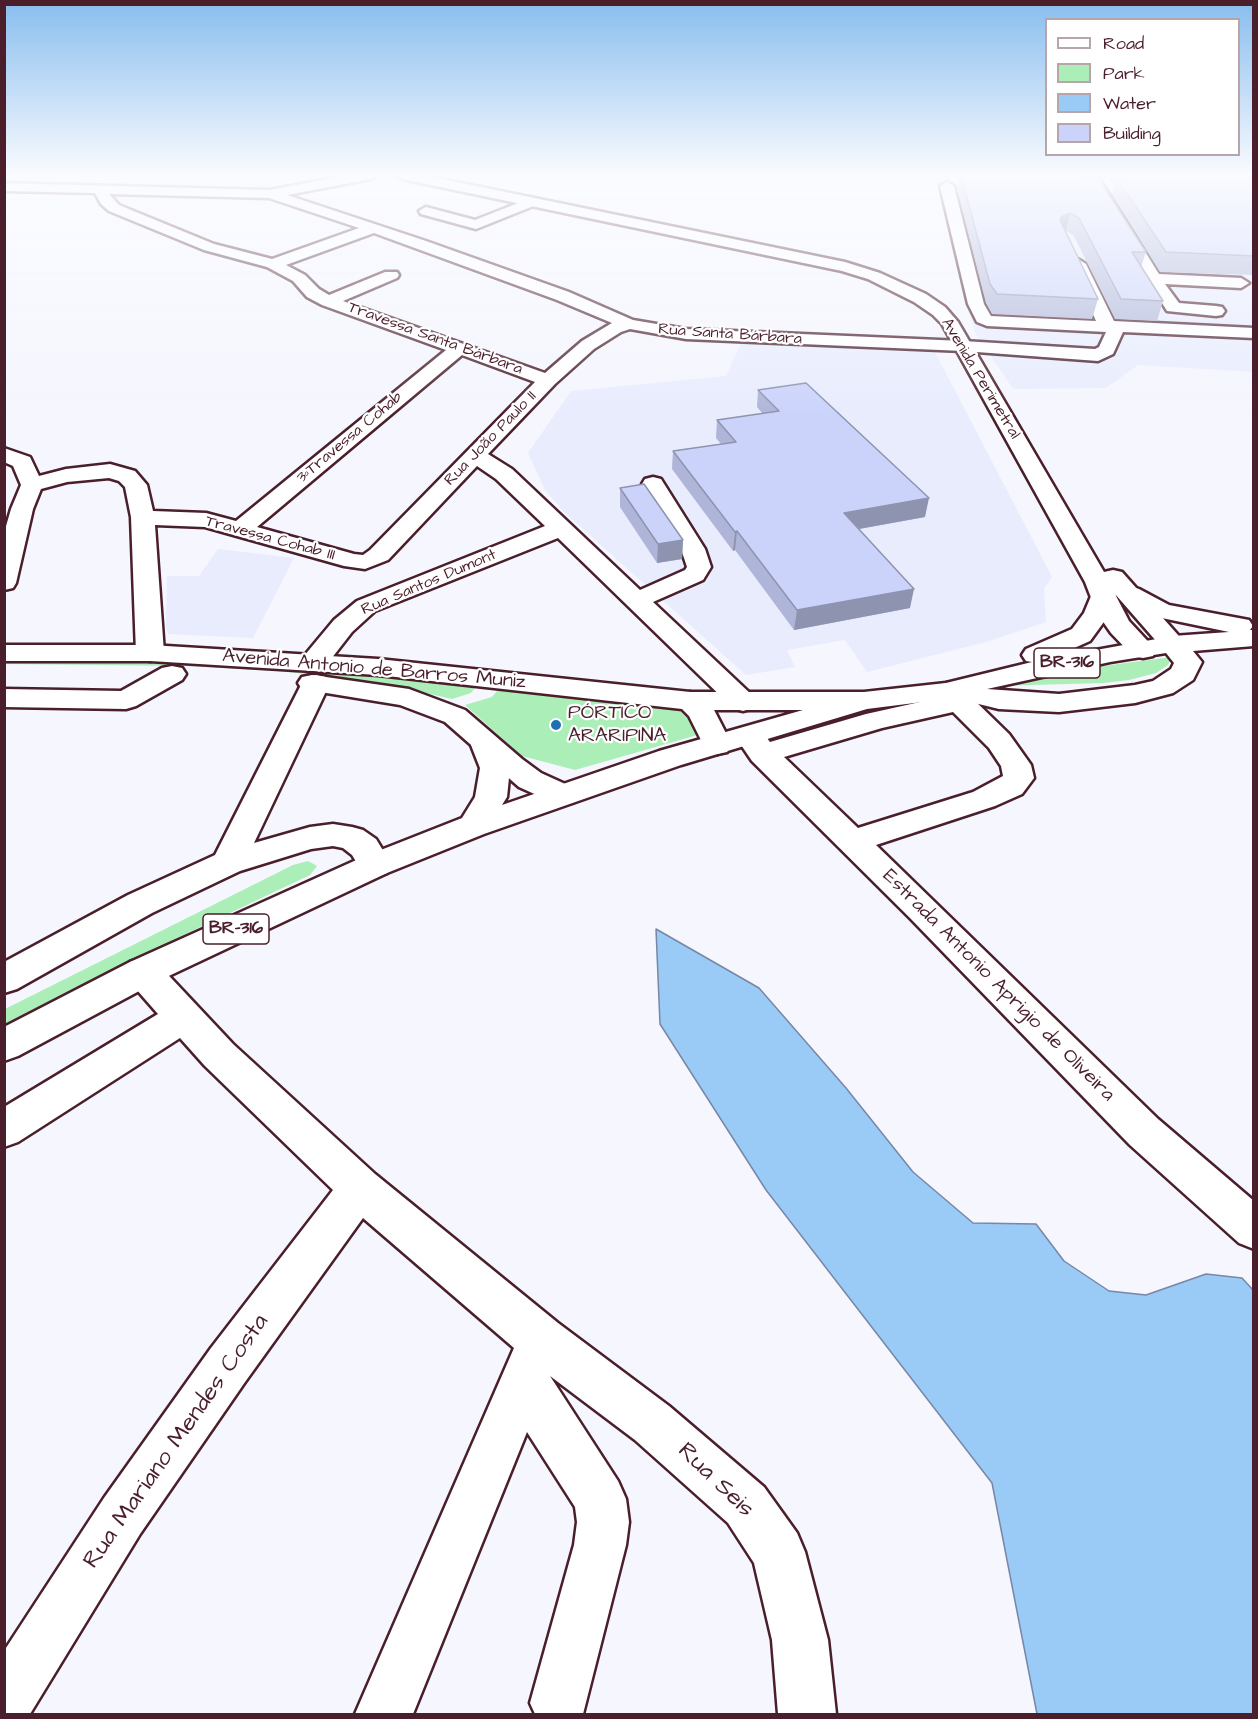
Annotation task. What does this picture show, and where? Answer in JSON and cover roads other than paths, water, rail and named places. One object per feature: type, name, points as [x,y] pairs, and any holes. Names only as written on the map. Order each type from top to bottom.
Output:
[{"type":"main road","name":"Travessa Santa Bárbara","points":[[240,255],[273,264],[299,278],[313,292],[328,301],[548,380]]},
{"type":"main road","points":[[273,264],[298,255]]},
{"type":"main road","name":"Rua Santa Bárbara","points":[[450,255],[563,296],[629,324],[663,332],[963,346],[1098,355],[1107,351],[1114,333]]},
{"type":"main road","name":"Avenida Perimetral","points":[[794,255],[874,276],[897,286],[939,311],[949,322],[1082,556],[1117,594]]},
{"type":"main road","points":[[964,255],[976,304],[983,318],[998,322],[1114,333],[1186,336],[1254,333]]},
{"type":"main road","points":[[1074,255],[1107,325],[1114,333]]},
{"type":"main road","points":[[1139,255],[1173,307],[1230,312]]},
{"type":"main road","points":[[328,301],[391,275]]},
{"type":"main road","points":[[1154,279],[1247,283],[1254,299]]},
{"type":"main road","name":"Rua João Paulo II","points":[[360,562],[372,560],[379,555],[548,380],[588,345],[615,328],[629,324]]},
{"type":"main road","points":[[1186,336],[1254,347]]},
{"type":"main road","name":"3ªTravessa Cohab","points":[[241,529],[459,348]]},
{"type":"main road","points":[[4,454],[22,462],[31,481],[4,583]]},
{"type":"main road","name":"Estrada Antonio Aprigio de Oliveira","points":[[474,455],[504,474],[637,600],[743,734],[1144,1132],[1254,1229]]},
{"type":"main road","points":[[4,482],[110,471],[127,476],[136,485],[142,517],[150,653]]},
{"type":"main road","points":[[637,600],[694,575],[699,567],[693,549],[653,484]]},
{"type":"main road","name":"Travessa Cohab III","points":[[142,517],[206,520],[360,562]]},
{"type":"main road","name":"Rua Santos Dumont","points":[[228,863],[315,673],[343,626],[366,606],[562,528]]},
{"type":"main road","points":[[1117,594],[1161,611],[1224,625],[1254,627]]},
{"type":"main road","points":[[690,701],[702,712],[743,734],[876,720],[954,694],[999,700],[1059,703],[1135,694],[1163,687],[1184,674],[1188,662],[1173,644],[1117,594]]},
{"type":"main road","points":[[1117,594],[1110,613],[1120,627],[1143,650]]},
{"type":"main road","points":[[991,678],[1082,635],[1097,614],[1117,594]]},
{"type":"main road","name":"BR-316","points":[[4,1045],[143,972],[375,865],[473,826],[743,734],[864,701],[954,694],[991,678],[1110,654],[1173,644],[1254,638]]},
{"type":"main road","name":"Avenida Antonio de Barros Muniz","points":[[4,653],[150,653],[315,673],[409,698],[455,716],[486,745],[530,780],[563,795]]},
{"type":"main road","name":"Avenida Antonio de Barros Muniz","points":[[4,674],[315,673],[488,679],[690,701],[743,734]]},
{"type":"main road","points":[[4,698],[126,700],[172,674]]},
{"type":"main road","points":[[440,710],[479,695],[488,679]]},
{"type":"main road","points":[[853,841],[984,799],[1011,787],[1020,778],[1016,765],[999,741],[954,694]]},
{"type":"main road","points":[[473,826],[491,797],[495,768],[486,745]]},
{"type":"main road","points":[[4,980],[140,904],[228,863],[310,838],[333,835],[352,838],[364,847],[375,865]]},
{"type":"main road","points":[[143,972],[219,1055],[304,1133],[532,1360],[600,1499],[603,1522],[600,1545],[559,1703]]},
{"type":"main road","points":[[4,1129],[185,1016]]},
{"type":"main road","name":"Rua Mariano Mendes Costa","points":[[4,1703],[122,1516],[228,1365],[360,1188]]},
{"type":"main road","points":[[384,1714],[532,1360]]},
{"type":"main road","name":"Rua Seis","points":[[532,1360],[652,1423],[746,1505],[778,1552],[800,1640],[807,1714]]},
{"type":"water","points":[[656,929],[759,988],[846,1088],[913,1172],[973,1223],[1036,1224],[1064,1261],[1109,1291],[1146,1295],[1206,1274],[1242,1278],[1253,1290],[1253,1714],[1037,1714],[992,1483],[766,1190],[660,1024]]},
{"type":"place","name":"PÓRTICO ARARIPINA","points":[[556,725]]}]
